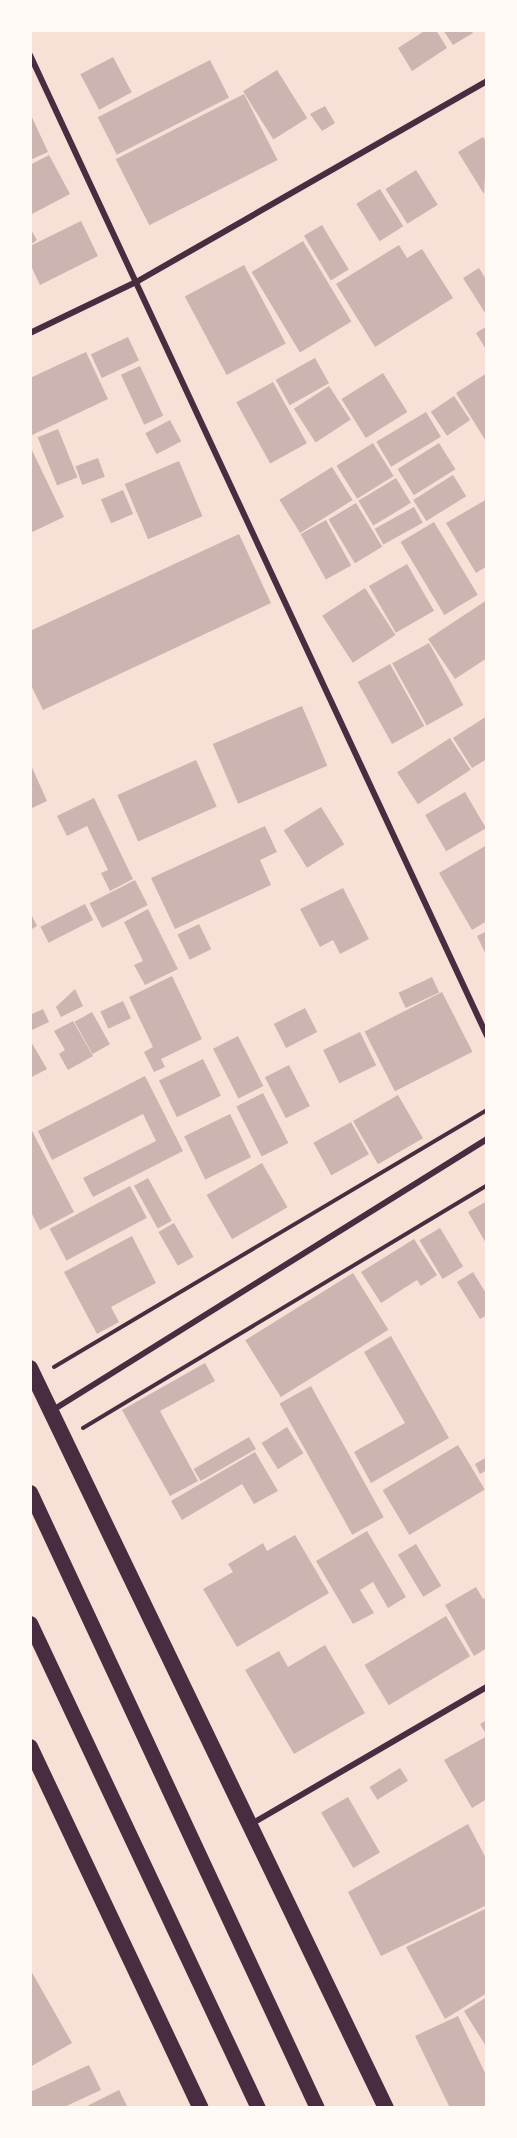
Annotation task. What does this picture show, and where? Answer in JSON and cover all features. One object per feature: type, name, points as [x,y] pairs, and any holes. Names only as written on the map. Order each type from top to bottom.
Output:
[{"type":"highway","points":[[33,1373],[67,1437],[253,1823],[386,2108]]},
{"type":"highway","points":[[30,1747],[201,2108]]},
{"type":"main road","points":[[30,1492],[54,1548],[317,2108]]},
{"type":"main road","points":[[30,1623],[258,2108]]},
{"type":"street","points":[[30,55],[138,281],[487,1036]]},
{"type":"street","points":[[30,333],[138,281],[487,81]]},
{"type":"street","points":[[53,1410],[487,1139]]},
{"type":"street","points":[[253,1823],[487,1687]]},
{"type":"path","points":[[33,1373],[487,1110]]},
{"type":"path","points":[[67,1437],[487,1185]]},
{"type":"building","points":[[426,30],[436,30],[447,48],[412,71],[398,48]]},
{"type":"building","points":[[443,30],[471,30],[473,33],[453,45]]},
{"type":"building","points":[[113,57],[132,92],[99,110],[80,74]]},
{"type":"building","points":[[210,60],[229,97],[117,155],[98,117]]},
{"type":"building","points":[[277,70],[307,118],[273,140],[243,91]]},
{"type":"building","points":[[244,94],[278,160],[149,225],[116,159]]},
{"type":"building","points":[[325,106],[335,123],[322,131],[310,114]]},
{"type":"building","points":[[30,113],[48,152],[30,160]]},
{"type":"building","points":[[483,137],[487,143],[484,194],[458,152]]},
{"type":"building","points":[[49,155],[70,194],[30,215],[30,165]]},
{"type":"building","points":[[416,170],[438,205],[407,224],[385,189]]},
{"type":"building","points":[[380,189],[403,226],[380,241],[356,204]]},
{"type":"building","points":[[81,221],[98,256],[40,285],[30,264],[30,246]]},
{"type":"building","points":[[322,225],[349,270],[331,280],[304,236]]},
{"type":"building","points":[[30,228],[37,240],[30,245]]},
{"type":"building","points":[[303,241],[351,322],[300,352],[252,272]]},
{"type":"building","points":[[399,245],[407,258],[422,249],[453,298],[375,347],[336,284]]},
{"type":"building","points":[[244,265],[286,344],[227,375],[185,296]]},
{"type":"building","points":[[479,268],[487,281],[487,316],[463,278]]},
{"type":"building","points":[[487,326],[487,351],[476,333]]},
{"type":"building","points":[[128,337],[139,361],[102,378],[91,354]]},
{"type":"building","points":[[86,352],[108,399],[32,435],[30,378]]},
{"type":"building","points":[[315,358],[329,383],[290,405],[276,380]]},
{"type":"building","points":[[140,366],[163,416],[144,425],[121,375]]},
{"type":"building","points":[[383,373],[407,412],[366,438],[341,399]]},
{"type":"building","points":[[487,373],[487,443],[456,393]]},
{"type":"building","points":[[273,382],[307,443],[270,464],[236,402]]},
{"type":"building","points":[[329,386],[351,420],[316,442],[294,409]]},
{"type":"building","points":[[454,396],[470,420],[447,436],[431,412]]},
{"type":"building","points":[[426,412],[441,437],[391,467],[376,442]]},
{"type":"building","points":[[170,420],[181,441],[157,454],[145,433]]},
{"type":"building","points":[[58,429],[77,477],[57,485],[38,437]]},
{"type":"building","points":[[373,443],[394,476],[357,499],[337,466]]},
{"type":"building","points":[[439,443],[455,469],[414,495],[397,469]]},
{"type":"building","points":[[30,446],[64,517],[30,533]]},
{"type":"building","points":[[98,458],[105,477],[82,485],[75,466]]},
{"type":"building","points":[[179,461],[202,516],[148,539],[125,484]]},
{"type":"building","points":[[332,467],[353,500],[300,533],[279,500]]},
{"type":"building","points":[[453,475],[466,496],[426,521],[413,500]]},
{"type":"building","points":[[396,478],[411,503],[373,526],[358,501]]},
{"type":"building","points":[[123,490],[133,514],[111,523],[101,499]]},
{"type":"building","points":[[487,499],[487,566],[476,573],[446,523]]},
{"type":"building","points":[[356,503],[382,547],[355,563],[329,519]]},
{"type":"building","points":[[414,507],[423,523],[383,545],[375,529]]},
{"type":"building","points":[[326,520],[351,565],[326,580],[301,534]]},
{"type":"building","points":[[434,522],[478,595],[444,615],[401,542]]},
{"type":"building","points":[[239,534],[271,603],[43,710],[30,683],[30,631]]},
{"type":"building","points":[[407,564],[434,611],[396,633],[369,586]]},
{"type":"building","points":[[365,588],[395,635],[353,663],[322,616]]},
{"type":"building","points":[[487,600],[487,658],[455,679],[428,639]]},
{"type":"building","points":[[429,643],[463,705],[427,725],[392,663]]},
{"type":"building","points":[[390,664],[424,726],[392,744],[358,682]]},
{"type":"building","points":[[302,706],[327,766],[238,804],[213,744]]},
{"type":"building","points":[[487,716],[487,759],[472,768],[453,738]]},
{"type":"building","points":[[450,738],[471,770],[418,804],[397,772]]},
{"type":"building","points":[[196,760],[217,807],[138,842],[117,795]]},
{"type":"building","points":[[30,763],[47,801],[30,809]]},
{"type":"building","points":[[465,792],[486,828],[446,851],[425,815]]},
{"type":"building","points":[[94,798],[133,879],[110,891],[101,873],[108,870],[87,826],[67,836],[57,816]]},
{"type":"building","points":[[321,807],[344,844],[307,868],[284,830]]},
{"type":"building","points":[[265,826],[277,852],[260,860],[271,885],[175,929],[151,878]]},
{"type":"building","points":[[487,845],[487,921],[472,930],[439,873]]},
{"type":"building","points":[[135,880],[148,905],[102,928],[90,903]]},
{"type":"building","points":[[343,888],[369,939],[340,954],[333,940],[320,947],[300,909]]},
{"type":"building","points":[[85,904],[93,920],[49,943],[40,927]]},
{"type":"building","points":[[148,909],[178,969],[145,985],[134,965],[143,961],[124,922]]},
{"type":"building","points":[[30,912],[37,926],[30,930]]},
{"type":"building","points":[[199,924],[211,949],[190,960],[177,935]]},
{"type":"building","points":[[487,931],[487,957],[477,936]]},
{"type":"building","points":[[172,976],[202,1039],[161,1059],[165,1067],[154,1072],[144,1052],[153,1047],[129,997]]},
{"type":"building","points":[[432,977],[439,992],[406,1008],[398,993]]},
{"type":"building","points":[[75,989],[83,1006],[61,1017],[56,1007]]},
{"type":"building","points":[[442,992],[472,1052],[395,1091],[364,1031]]},
{"type":"building","points":[[123,1001],[131,1018],[108,1029],[100,1012]]},
{"type":"building","points":[[305,1008],[317,1032],[286,1048],[274,1024]]},
{"type":"building","points":[[43,1009],[49,1022],[32,1030],[30,1015]]},
{"type":"building","points":[[92,1012],[110,1044],[92,1054],[75,1022]]},
{"type":"building","points":[[73,1021],[93,1056],[68,1070],[59,1054],[65,1050],[54,1031]]},
{"type":"building","points":[[360,1032],[376,1065],[339,1083],[323,1050]]},
{"type":"building","points":[[238,1036],[263,1086],[238,1099],[213,1049]]},
{"type":"building","points":[[30,1040],[47,1069],[30,1078]]},
{"type":"building","points":[[203,1059],[221,1096],[177,1117],[159,1080]]},
{"type":"building","points":[[289,1065],[310,1106],[286,1118],[265,1077]]},
{"type":"building","points":[[145,1076],[183,1151],[93,1197],[83,1178],[156,1141],[143,1114],[52,1160],[38,1131]]},
{"type":"building","points":[[263,1093],[288,1143],[262,1157],[236,1107]]},
{"type":"building","points":[[398,1095],[423,1138],[378,1164],[353,1121]]},
{"type":"building","points":[[230,1114],[251,1157],[205,1179],[184,1136]]},
{"type":"building","points":[[351,1122],[369,1154],[331,1175],[313,1143]]},
{"type":"building","points":[[30,1127],[74,1212],[40,1230],[30,1210]]},
{"type":"building","points":[[262,1163],[288,1207],[232,1239],[207,1195]]},
{"type":"building","points":[[148,1178],[172,1221],[158,1229],[134,1186]]},
{"type":"building","points":[[130,1186],[147,1218],[67,1261],[50,1229]]},
{"type":"building","points":[[487,1201],[487,1245],[468,1212]]},
{"type":"building","points":[[174,1223],[194,1257],[178,1266],[158,1232]]},
{"type":"building","points":[[440,1228],[463,1267],[443,1279],[419,1240]]},
{"type":"building","points":[[132,1236],[156,1283],[111,1307],[119,1322],[97,1334],[64,1272]]},
{"type":"building","points":[[414,1239],[437,1275],[421,1286],[417,1280],[381,1303],[361,1272]]},
{"type":"building","points":[[473,1272],[487,1295],[487,1315],[480,1319],[457,1282]]},
{"type":"building","points":[[353,1273],[389,1330],[281,1397],[245,1340]]},
{"type":"building","points":[[391,1336],[449,1438],[371,1483],[354,1452],[405,1423],[364,1352]]},
{"type":"building","points":[[205,1363],[215,1381],[160,1411],[198,1481],[170,1496],[122,1410]]},
{"type":"building","points":[[311,1386],[384,1517],[352,1535],[280,1403]]},
{"type":"building","points":[[287,1427],[303,1453],[278,1469],[262,1443]]},
{"type":"building","points":[[249,1437],[256,1449],[201,1481],[194,1469]]},
{"type":"building","points":[[458,1445],[485,1490],[409,1535],[383,1490]]},
{"type":"building","points":[[255,1452],[278,1491],[254,1504],[242,1484],[182,1520],[171,1501]]},
{"type":"building","points":[[487,1457],[487,1470],[480,1474],[475,1464]]},
{"type":"building","points":[[367,1531],[406,1597],[388,1608],[373,1582],[360,1590],[374,1613],[353,1624],[316,1561]]},
{"type":"building","points":[[295,1535],[329,1593],[237,1647],[203,1589],[233,1572],[228,1564],[263,1543],[267,1551]]},
{"type":"building","points":[[416,1544],[441,1586],[423,1597],[398,1555]]},
{"type":"building","points":[[476,1587],[483,1599],[487,1597],[487,1648],[474,1656],[445,1605]]},
{"type":"building","points":[[446,1616],[470,1656],[389,1705],[365,1665]]},
{"type":"building","points":[[325,1645],[365,1713],[294,1754],[245,1670],[279,1651],[288,1667]]},
{"type":"building","points":[[487,1720],[487,1736],[480,1724]]},
{"type":"building","points":[[487,1736],[487,1799],[472,1808],[444,1760]]},
{"type":"building","points":[[400,1768],[408,1781],[377,1800],[369,1787]]},
{"type":"building","points":[[348,1797],[380,1852],[353,1868],[321,1812]]},
{"type":"building","points":[[468,1824],[487,1860],[487,1905],[381,1956],[348,1892]]},
{"type":"building","points":[[487,1908],[487,1993],[445,2019],[406,1947]]},
{"type":"building","points":[[30,1969],[72,2043],[30,2067]]},
{"type":"building","points":[[487,1997],[487,2048],[464,2011]]},
{"type":"building","points":[[458,2016],[487,2077],[487,2108],[450,2108],[415,2036]]},
{"type":"building","points":[[89,2065],[101,2090],[62,2108],[30,2108],[30,2092]]},
{"type":"building","points":[[119,2090],[128,2108],[83,2108]]}]
